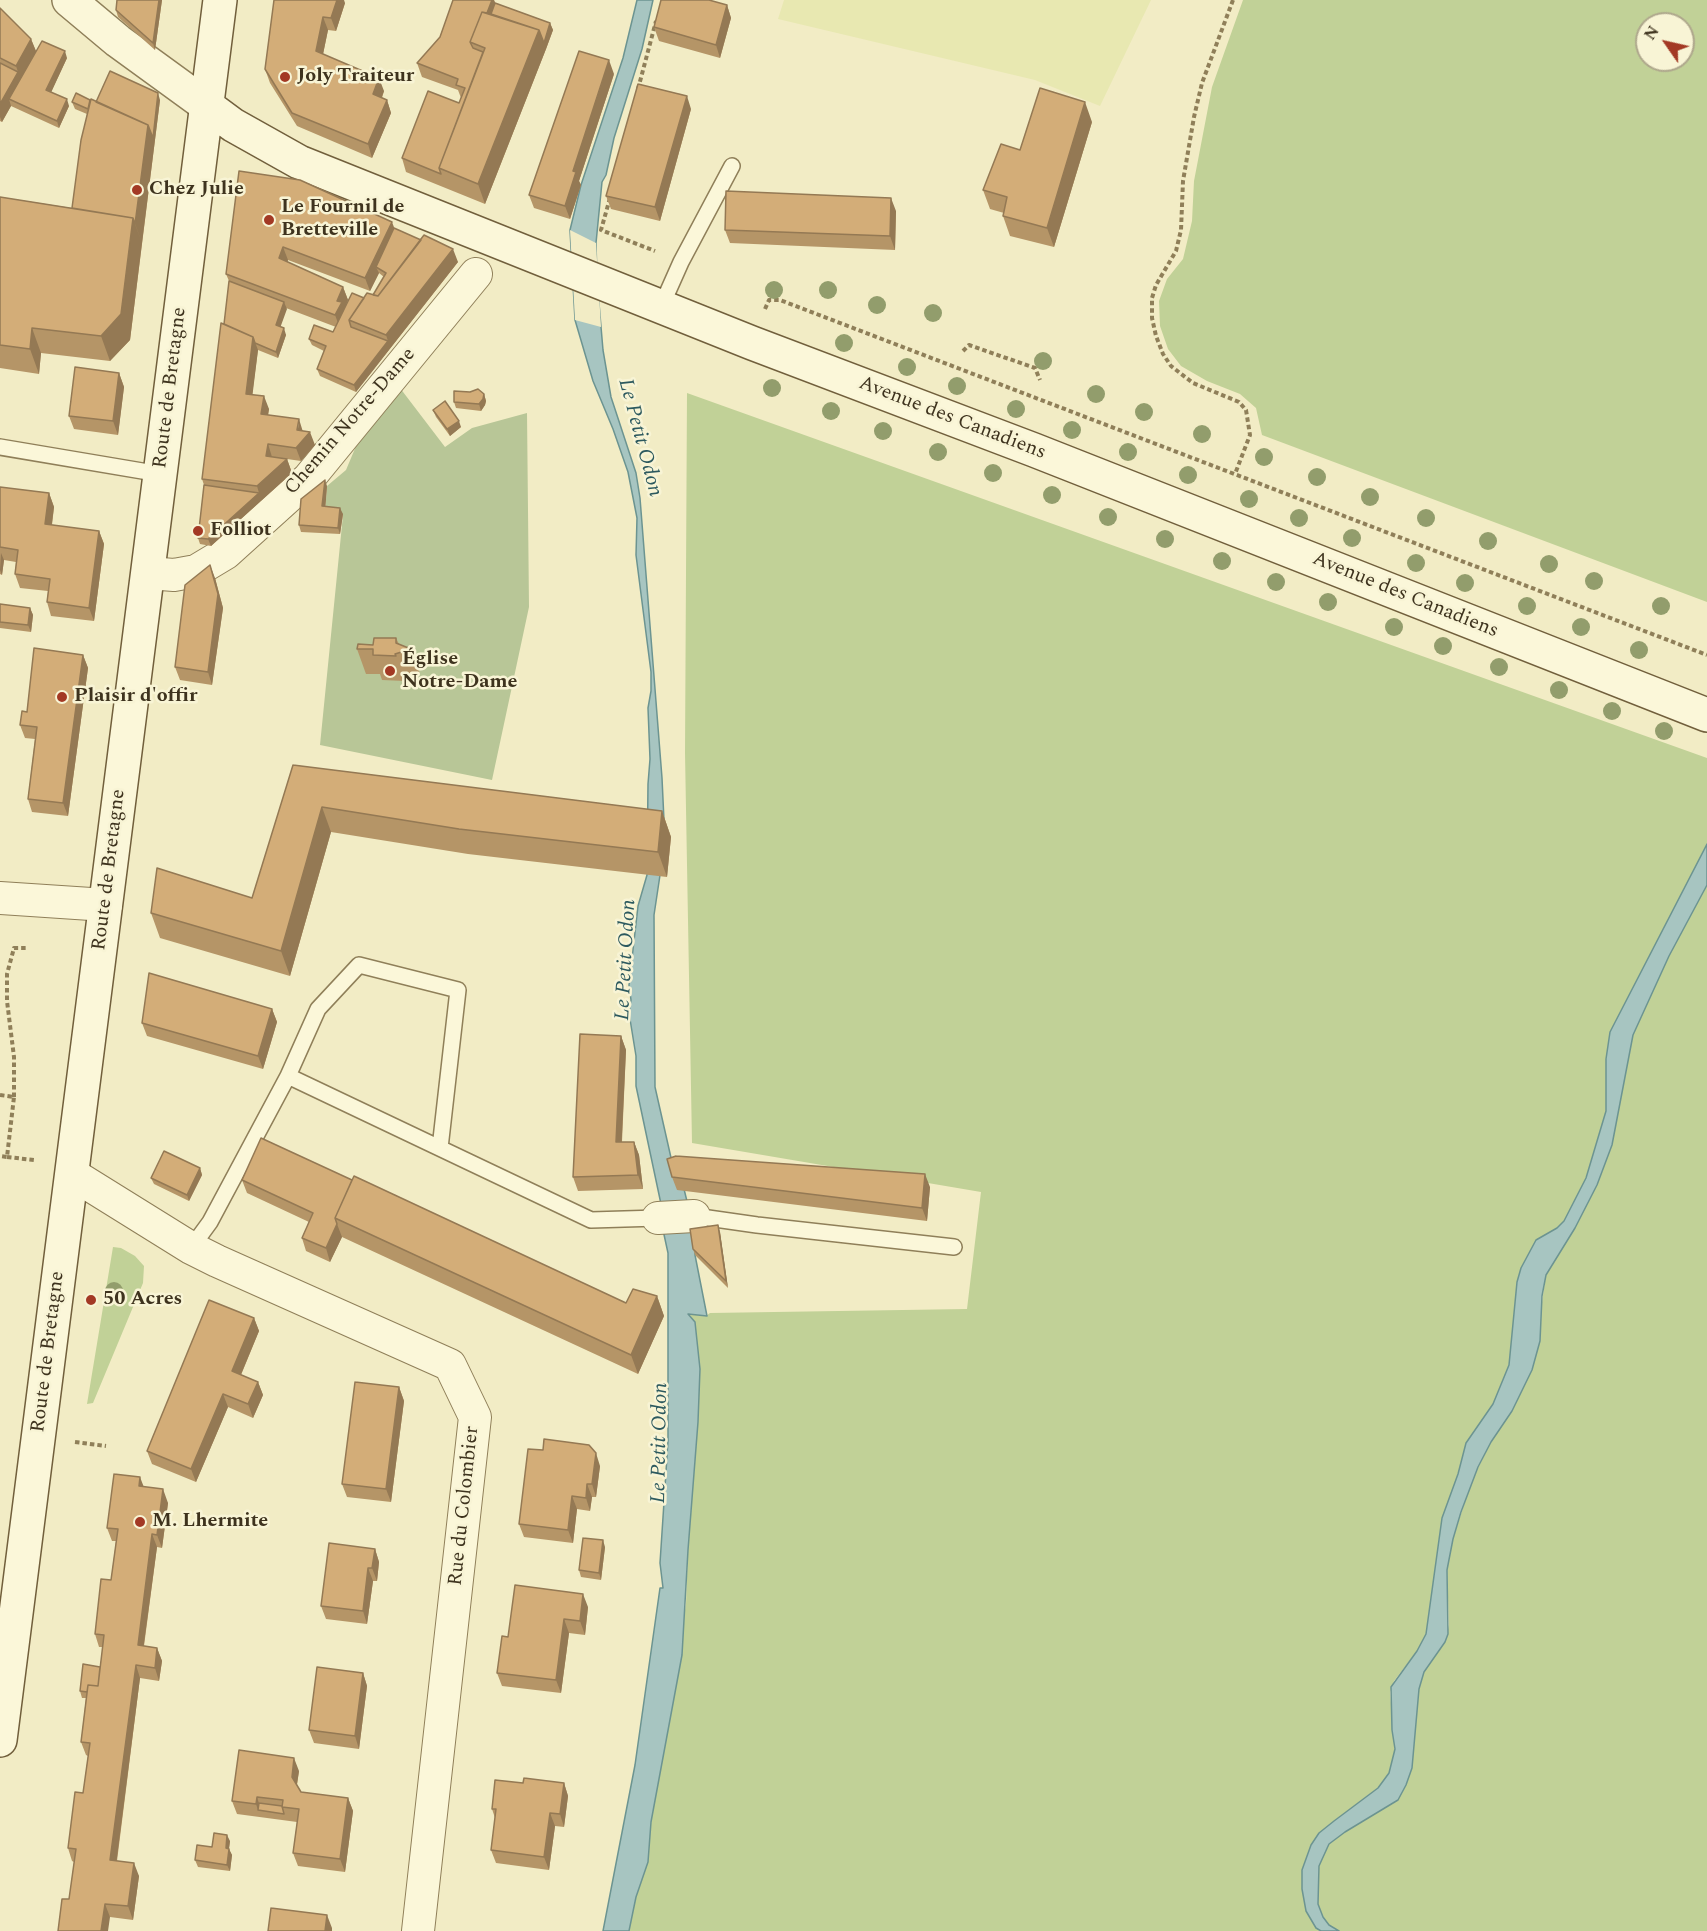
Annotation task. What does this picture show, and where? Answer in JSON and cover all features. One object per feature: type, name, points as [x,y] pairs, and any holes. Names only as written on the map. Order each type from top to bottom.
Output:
[{"type":"main road","name":"Avenue des Canadiens","points":[[69,0],[118,41],[233,125],[299,162],[585,276],[666,296],[1034,450],[1707,715]]},
{"type":"main road","name":"Route de Bretagne","points":[[0,1740],[220,0]]},
{"type":"street","name":"Chemin Notre-Dame","points":[[148,573],[174,575],[196,571],[226,553],[309,478],[476,274]]},
{"type":"street","points":[[0,898],[106,905]]},
{"type":"street","name":"Rue du Colombier","points":[[72,1174],[191,1248],[450,1365],[475,1416],[418,1931]]},
{"type":"street","points":[[658,1218],[694,1216]]},
{"type":"lane","points":[[666,296],[732,166]]},
{"type":"lane","points":[[0,447],[160,474]]},
{"type":"lane","points":[[191,1248],[210,1222],[288,1076],[318,1009],[359,965],[458,990],[440,1148]]},
{"type":"lane","points":[[288,1076],[591,1220],[658,1218]]},
{"type":"lane","points":[[694,1216],[954,1247]]},
{"type":"path","points":[[1233,0],[1202,83],[1184,181],[1176,251],[1156,285],[1152,298],[1152,318],[1163,354],[1171,366],[1193,383],[1239,402],[1246,410],[1250,435],[1235,474]]},
{"type":"path","points":[[637,92],[656,20]]},
{"type":"path","points":[[612,192],[601,230],[655,251],[666,296]]},
{"type":"path","points":[[769,300],[780,300],[1707,655]]},
{"type":"path","points":[[963,351],[969,345],[1035,368],[1040,380]]},
{"type":"path","points":[[7,1157],[14,1096],[14,1057],[7,1001],[7,974],[14,948],[26,948]]},
{"type":"path","points":[[0,1095],[14,1096]]},
{"type":"path","points":[[0,1156],[34,1160]]},
{"type":"path","points":[[75,1442],[106,1446]]},
{"type":"green space","points":[[784,0],[1151,0],[1100,106],[1035,80],[778,19]]},
{"type":"green space","points":[[1243,0],[1707,0],[1707,602],[1262,435],[1256,408],[1240,394],[1207,381],[1181,366],[1168,349],[1160,326],[1159,301],[1167,279],[1183,259],[1192,221],[1194,181],[1212,87]]},
{"type":"green space","points":[[400,388],[445,447],[472,428],[527,413],[529,607],[492,780],[320,745],[343,515],[325,513],[327,486],[346,470],[359,439]]},
{"type":"green space","points":[[687,393],[1707,758],[1707,844],[1610,1032],[1606,1059],[1606,1111],[1586,1178],[1564,1221],[1557,1228],[1536,1240],[1521,1268],[1517,1282],[1509,1365],[1493,1404],[1466,1443],[1458,1474],[1442,1518],[1426,1634],[1417,1651],[1394,1681],[1390,1692],[1395,1749],[1392,1765],[1378,1788],[1334,1821],[1311,1845],[1302,1870],[1302,1889],[1316,1928],[1321,1931],[629,1931],[636,1897],[648,1861],[651,1822],[686,1604],[700,1369],[688,1314],[706,1316],[710,1313],[967,1309],[981,1192],[692,1143],[685,753]]},
{"type":"green space","points":[[1707,885],[1707,1931],[1339,1931],[1329,1925],[1318,1904],[1319,1866],[1322,1856],[1336,1837],[1398,1800],[1406,1785],[1412,1768],[1419,1689],[1424,1672],[1445,1642],[1449,1625],[1447,1570],[1453,1539],[1472,1480],[1491,1442],[1512,1411],[1532,1370],[1546,1275],[1575,1228],[1597,1185],[1612,1145],[1633,1035],[1669,956]]},
{"type":"green space","points":[[113,1247],[121,1248],[135,1256],[144,1266],[143,1283],[93,1403],[87,1404]]},
{"type":"water","points":[[637,0],[653,0],[642,49],[614,138],[606,175],[602,182],[596,243],[597,280],[603,350],[611,397],[636,473],[640,498],[662,778],[665,842],[654,915],[655,1087],[674,1171],[684,1189],[693,1226],[695,1255],[707,1316],[688,1314],[695,1322],[700,1369],[682,1655],[651,1822],[648,1862],[636,1897],[629,1931],[603,1931],[635,1765],[660,1588],[663,1588],[660,1563],[668,1441],[668,1253],[661,1204],[636,1086],[636,1056],[629,1013],[631,1000],[629,985],[638,906],[647,875],[650,759],[648,708],[651,672],[636,555],[637,518],[628,472],[593,381],[575,320],[570,230],[581,185],[623,58]]},
{"type":"water","points":[[1707,844],[1707,885],[1669,956],[1633,1035],[1612,1145],[1597,1185],[1575,1228],[1546,1275],[1542,1296],[1540,1341],[1532,1370],[1512,1411],[1491,1442],[1478,1467],[1461,1512],[1447,1570],[1448,1634],[1424,1672],[1419,1689],[1412,1768],[1406,1785],[1398,1800],[1329,1844],[1319,1866],[1318,1904],[1329,1925],[1339,1931],[1321,1931],[1316,1928],[1306,1911],[1302,1889],[1302,1870],[1311,1845],[1319,1833],[1378,1788],[1389,1773],[1395,1749],[1391,1687],[1417,1651],[1426,1634],[1442,1518],[1458,1474],[1466,1443],[1493,1404],[1509,1365],[1517,1282],[1521,1268],[1536,1240],[1557,1228],[1564,1221],[1586,1178],[1606,1111],[1606,1059],[1610,1032]]},
{"type":"pier","points":[[570,230],[596,243],[601,327],[575,320]]},
{"type":"building","points":[[117,0],[159,0],[153,43],[116,10]]},
{"type":"building","points":[[274,0],[337,0],[331,18],[323,17],[316,51],[379,78],[373,94],[387,100],[368,144],[292,113],[265,69]]},
{"type":"building","points":[[453,0],[492,0],[487,13],[482,12],[470,42],[473,48],[483,52],[439,168],[441,174],[402,158],[428,91],[459,103],[465,88],[456,85],[458,79],[417,63],[440,37]]},
{"type":"building","points":[[661,0],[709,0],[727,5],[716,45],[654,27]]},
{"type":"building","points":[[495,3],[550,23],[544,43],[539,30],[491,14]]},
{"type":"building","points":[[0,8],[31,39],[16,66],[0,58]]},
{"type":"building","points":[[482,12],[539,30],[478,184],[439,168],[485,48],[470,42]]},
{"type":"building","points":[[42,41],[65,51],[46,90],[67,99],[57,121],[9,99]]},
{"type":"building","points":[[579,51],[609,60],[573,171],[576,172],[565,206],[529,195]]},
{"type":"building","points":[[0,63],[18,72],[0,104]]},
{"type":"building","points":[[110,71],[158,93],[153,138],[148,125],[96,102]]},
{"type":"building","points":[[638,84],[687,96],[655,207],[606,196]]},
{"type":"building","points":[[1040,88],[1085,102],[1047,228],[1003,216],[1007,197],[983,190],[1001,144],[1020,150]]},
{"type":"building","points":[[76,93],[90,100],[88,109],[72,102]]},
{"type":"building","points":[[91,99],[148,125],[135,224],[133,218],[72,208],[81,140]]},
{"type":"building","points":[[239,171],[300,180],[392,222],[365,278],[283,247],[279,258],[343,287],[337,301],[342,302],[335,315],[226,274]]},
{"type":"building","points":[[726,191],[891,198],[890,236],[725,230]]},
{"type":"building","points":[[0,197],[133,218],[121,314],[101,336],[32,328],[30,349],[0,345]]},
{"type":"building","points":[[394,228],[421,240],[378,296],[373,295],[386,273],[376,267]]},
{"type":"building","points":[[424,235],[453,249],[386,335],[349,320],[367,293],[378,296]]},
{"type":"building","points":[[229,281],[284,302],[276,325],[284,328],[276,352],[255,343],[253,337],[224,324]]},
{"type":"building","points":[[352,293],[364,298],[349,320],[351,327],[388,341],[354,385],[317,369],[326,346],[309,339],[314,325],[333,332]]},
{"type":"building","points":[[221,323],[253,337],[246,394],[264,396],[261,414],[299,419],[297,430],[310,432],[296,448],[268,444],[266,456],[287,459],[257,486],[202,479]]},
{"type":"building","points":[[75,367],[119,373],[113,421],[69,416]]},
{"type":"building","points":[[478,389],[484,394],[479,404],[454,402],[454,391],[470,392]]},
{"type":"building","points":[[445,401],[459,421],[447,429],[433,410]]},
{"type":"building","points":[[325,480],[322,506],[340,508],[338,528],[299,525],[301,499]]},
{"type":"building","points":[[204,485],[259,493],[208,539],[198,538]]},
{"type":"building","points":[[0,487],[49,493],[45,524],[99,531],[89,608],[47,602],[50,579],[15,574],[18,550],[0,547]]},
{"type":"building","points":[[210,565],[218,594],[208,672],[175,667],[185,585]]},
{"type":"building","points":[[0,604],[30,608],[28,625],[0,622]]},
{"type":"building","points":[[374,638],[396,638],[396,643],[411,649],[395,654],[396,656],[373,655],[373,649],[357,649],[358,644],[373,645]]},
{"type":"building","points":[[34,648],[83,655],[63,803],[28,799],[37,727],[20,725],[22,711],[27,712]]},
{"type":"building","points":[[293,765],[662,811],[658,852],[459,829],[322,807],[281,951],[151,913],[157,868],[252,898]]},
{"type":"building","points":[[149,973],[272,1009],[258,1056],[142,1023]]},
{"type":"building","points":[[580,1034],[621,1036],[616,1142],[634,1142],[638,1175],[573,1177]]},
{"type":"building","points":[[261,1138],[352,1180],[335,1218],[337,1224],[326,1248],[302,1238],[313,1213],[242,1180]]},
{"type":"building","points":[[164,1151],[200,1168],[187,1195],[151,1178]]},
{"type":"building","points":[[676,1156],[925,1174],[922,1208],[672,1177],[667,1159]]},
{"type":"building","points":[[354,1176],[626,1303],[633,1289],[657,1296],[631,1355],[335,1218]]},
{"type":"building","points":[[718,1225],[726,1281],[693,1249],[690,1229]]},
{"type":"building","points":[[209,1300],[254,1318],[232,1371],[258,1382],[248,1404],[223,1394],[191,1469],[147,1451]]},
{"type":"building","points":[[355,1382],[399,1387],[386,1489],[342,1484]]},
{"type":"building","points":[[544,1439],[589,1445],[596,1453],[592,1484],[587,1484],[586,1498],[572,1496],[568,1530],[519,1524],[528,1449],[543,1450]]},
{"type":"building","points":[[114,1474],[140,1477],[139,1486],[163,1489],[157,1535],[152,1534],[138,1645],[157,1648],[155,1668],[136,1665],[110,1860],[134,1863],[128,1906],[105,1904],[101,1931],[58,1931],[62,1899],[69,1899],[76,1849],[68,1848],[75,1792],[83,1793],[90,1743],[81,1742],[88,1685],[98,1686],[104,1635],[95,1634],[101,1579],[111,1580],[118,1529],[107,1528]]},
{"type":"building","points":[[583,1538],[603,1540],[599,1573],[579,1570]]},
{"type":"building","points":[[329,1543],[375,1549],[372,1568],[368,1568],[363,1611],[321,1606]]},
{"type":"building","points":[[515,1585],[583,1594],[580,1621],[564,1619],[556,1680],[497,1673],[502,1636],[508,1637]]},
{"type":"building","points":[[83,1664],[100,1667],[98,1686],[88,1685],[87,1692],[80,1691]]},
{"type":"building","points":[[317,1667],[363,1673],[355,1736],[309,1730]]},
{"type":"building","points":[[239,1750],[294,1758],[292,1777],[301,1792],[348,1798],[340,1859],[293,1853],[299,1809],[282,1807],[283,1800],[257,1797],[256,1804],[232,1801]]},
{"type":"building","points":[[524,1778],[564,1783],[560,1814],[550,1813],[544,1857],[491,1850],[496,1809],[492,1809],[495,1780],[523,1783]]},
{"type":"building","points":[[259,1803],[282,1806],[284,1814],[258,1810]]},
{"type":"building","points":[[214,1833],[227,1835],[226,1848],[229,1849],[227,1865],[195,1860],[197,1845],[212,1847]]},
{"type":"building","points":[[271,1908],[327,1915],[325,1931],[268,1931]]},
{"type":"place","name":"Joly Traiteur","points":[[285,77]]},
{"type":"place","name":"Chez Julie","points":[[137,190]]},
{"type":"place","name":"Le Fournil de Bretteville","points":[[269,220]]},
{"type":"place","name":"Folliot","points":[[198,531]]},
{"type":"place","name":"Église Notre-Dame","points":[[390,671]]},
{"type":"place","name":"Plaisir d'offir","points":[[62,697]]},
{"type":"place","name":"50 Acres","points":[[91,1300]]},
{"type":"place","name":"M. Lhermite","points":[[140,1522]]},
{"type":"water label","name":"Le Petit Odon","points":[[639,438]]},
{"type":"water label","name":"Le Petit Odon","points":[[627,960]]},
{"type":"water label","name":"Le Petit Odon","points":[[661,1443]]}]
